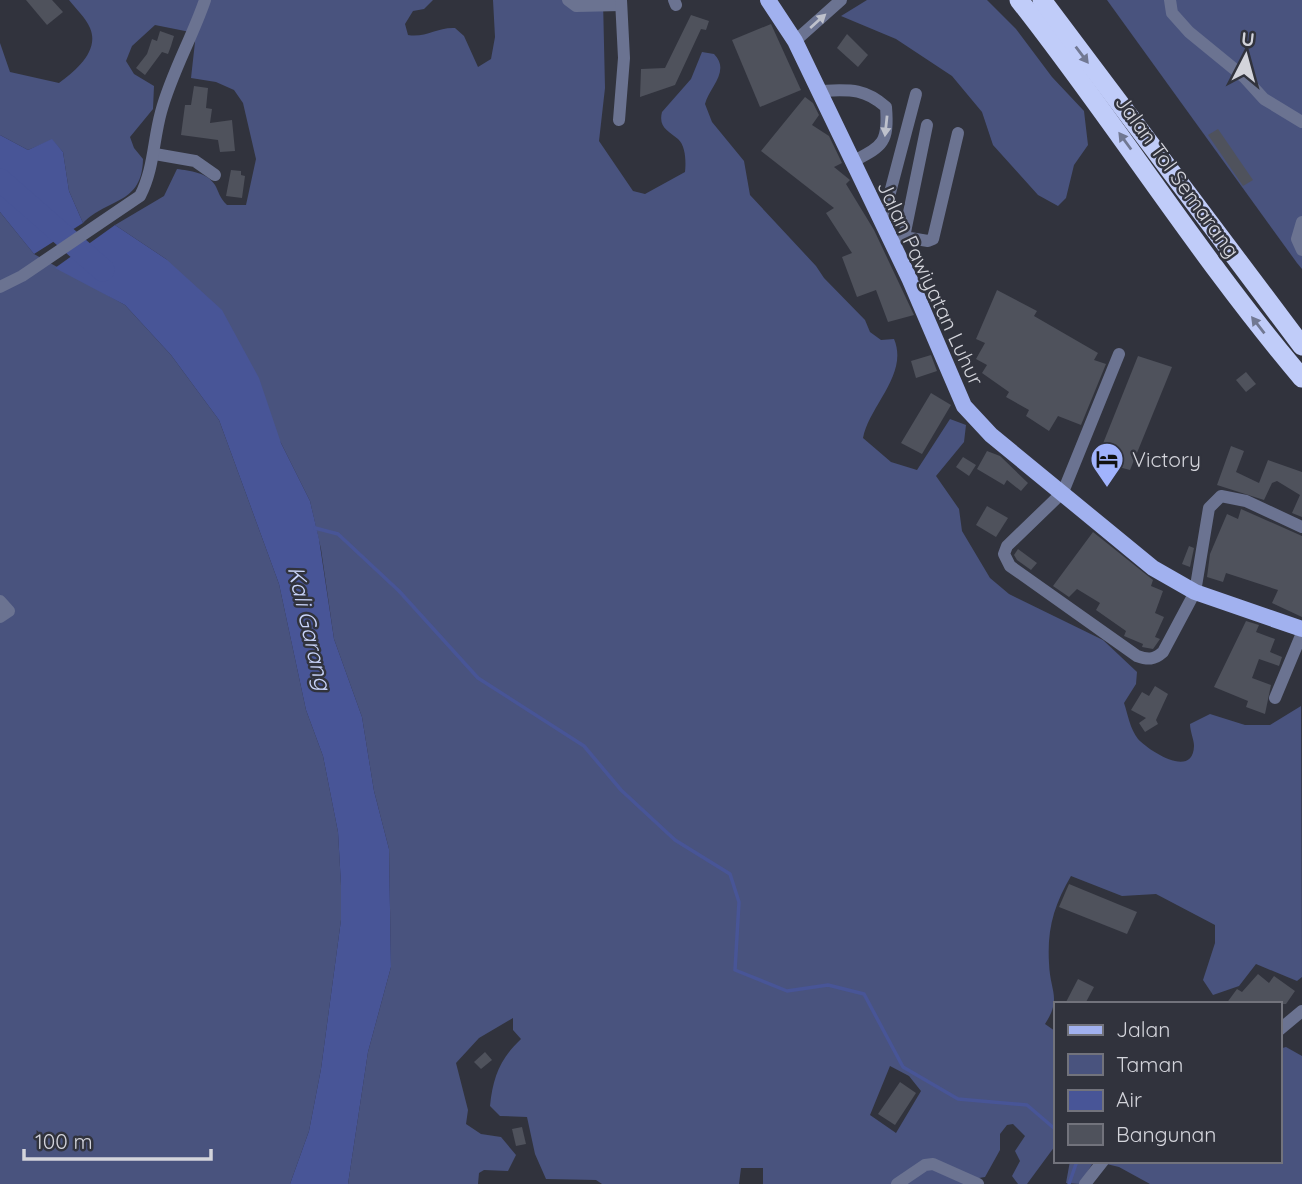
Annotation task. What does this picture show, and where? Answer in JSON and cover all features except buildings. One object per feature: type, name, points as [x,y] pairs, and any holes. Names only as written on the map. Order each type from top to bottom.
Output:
[{"type":"highway","name":"Jalan Tol Semarang","points":[[1019,0],[1081,79],[1257,326],[1302,377]]},
{"type":"highway","name":"Jalan Tol Semarang","points":[[1042,0],[1302,346]]},
{"type":"main road","name":"Jalan Pawiyatan Luhur","points":[[768,0],[795,41],[882,223],[898,240],[964,406],[990,435],[1153,568],[1195,592],[1302,631]]},
{"type":"street","points":[[0,287],[22,276],[140,196],[149,179],[155,154],[156,132],[166,93],[190,42],[205,0]]},
{"type":"street","points":[[568,0],[576,6],[621,3],[624,58],[619,120]]},
{"type":"street","points":[[795,41],[841,0]]},
{"type":"street","points":[[1170,0],[1172,12],[1189,32],[1244,77],[1264,99],[1302,122]]},
{"type":"street","points":[[818,91],[854,89],[873,95],[886,107],[888,131],[880,147],[852,162]]},
{"type":"street","points":[[882,223],[916,93]]},
{"type":"street","points":[[927,124],[898,240],[933,239],[958,133]]},
{"type":"street","points":[[155,154],[195,161],[215,175]]},
{"type":"street","points":[[1302,222],[1297,239],[1302,250]]},
{"type":"street","points":[[1119,355],[1063,492],[1007,546],[1004,554],[1010,566],[1137,656],[1147,660],[1156,658],[1163,652],[1195,592],[1209,508],[1214,500],[1221,496],[1246,501],[1302,527]]},
{"type":"street","points":[[0,601],[9,611],[0,617]]},
{"type":"street","points":[[1275,698],[1302,631]]},
{"type":"street","points":[[1281,1028],[1302,1012]]},
{"type":"street","points":[[1087,1182],[1101,1163]]},
{"type":"street","points":[[897,1184],[925,1165],[933,1164],[978,1184]]},
{"type":"green space","points":[[69,0],[433,0],[424,9],[413,11],[405,24],[408,35],[455,28],[464,36],[478,67],[491,59],[495,37],[493,0],[603,0],[605,88],[599,141],[633,191],[645,194],[685,172],[683,146],[663,125],[662,112],[691,79],[702,52],[714,54],[719,60],[720,73],[705,104],[712,122],[744,161],[750,195],[865,320],[870,332],[881,340],[894,339],[896,365],[863,438],[891,462],[917,470],[950,419],[966,425],[964,442],[936,476],[959,509],[962,531],[990,578],[1009,594],[1103,640],[1137,672],[1136,684],[1124,703],[1135,735],[1151,750],[1178,762],[1186,761],[1192,756],[1194,746],[1190,724],[1210,714],[1245,725],[1270,725],[1301,706],[1302,977],[1297,981],[1256,964],[1239,986],[1213,995],[1203,980],[1215,943],[1215,925],[1156,894],[1122,896],[1071,876],[1056,907],[1049,939],[1054,1001],[1045,1024],[1054,1030],[1054,1147],[1027,1184],[1018,1184],[1012,1176],[1020,1161],[1015,1151],[1025,1136],[1013,1124],[1007,1125],[1000,1134],[1000,1150],[985,1177],[979,1178],[978,1184],[763,1184],[763,1168],[741,1168],[739,1184],[602,1184],[596,1180],[546,1179],[535,1154],[527,1117],[500,1116],[490,1106],[499,1069],[521,1039],[513,1030],[513,1018],[479,1038],[456,1063],[468,1110],[466,1124],[481,1134],[501,1137],[516,1155],[508,1171],[484,1170],[479,1173],[478,1184],[348,1184],[368,1052],[391,967],[389,849],[374,791],[362,717],[334,639],[321,549],[310,501],[281,443],[166,259],[115,225],[164,196],[177,169],[208,177],[227,205],[246,205],[256,159],[243,103],[234,90],[216,82],[191,78],[195,42],[190,32],[155,25],[132,46],[126,61],[134,74],[154,86],[153,109],[130,137],[134,148],[143,159],[137,185],[130,193],[83,223],[69,191],[63,152],[52,140],[28,150],[0,135],[0,43],[10,72],[59,83],[84,60],[92,45],[90,28]],"holes":[[[890,1066],[909,1076],[921,1091],[896,1133],[870,1115]]]},
{"type":"green space","points":[[867,0],[987,0],[1016,29],[1052,77],[1084,111],[1088,145],[1074,165],[1066,198],[1058,206],[1038,195],[993,145],[982,112],[952,76],[896,39],[841,16]]},
{"type":"green space","points":[[1107,0],[1302,0],[1302,269],[1297,263]]},
{"type":"green space","points":[[0,212],[34,254],[125,305],[171,355],[219,420],[279,584],[306,710],[323,756],[338,832],[341,885],[341,920],[321,1069],[309,1131],[290,1184],[0,1184]]},
{"type":"green space","points":[[1286,1047],[1302,1056],[1302,1184],[1150,1184],[1119,1167],[1102,1163],[1281,1163],[1281,1048]]},
{"type":"green space","points":[[1070,1163],[1093,1163],[1080,1184],[1066,1183]]},
{"type":"water","points":[[0,135],[28,150],[52,139],[63,152],[69,191],[83,223],[34,254],[0,212]]},
{"type":"water","points":[[115,225],[166,259],[222,310],[259,378],[281,443],[310,501],[319,539],[334,639],[362,717],[374,791],[389,849],[391,967],[368,1052],[348,1184],[290,1184],[309,1131],[321,1069],[341,920],[338,832],[323,756],[306,710],[279,584],[219,420],[171,355],[125,305],[55,268]]},
{"type":"waterway","name":"Kali Garang","points":[[0,180],[103,270]]},
{"type":"waterway","points":[[315,528],[338,534],[399,591],[478,678],[584,746],[621,790],[675,840],[730,874],[739,902],[735,970],[787,991],[828,985],[864,994],[903,1067],[958,1099],[1027,1105],[1054,1128]]},
{"type":"waterway","points":[[1069,1184],[1076,1163]]},
{"type":"place","name":"Victory","points":[[1107,489]]}]
